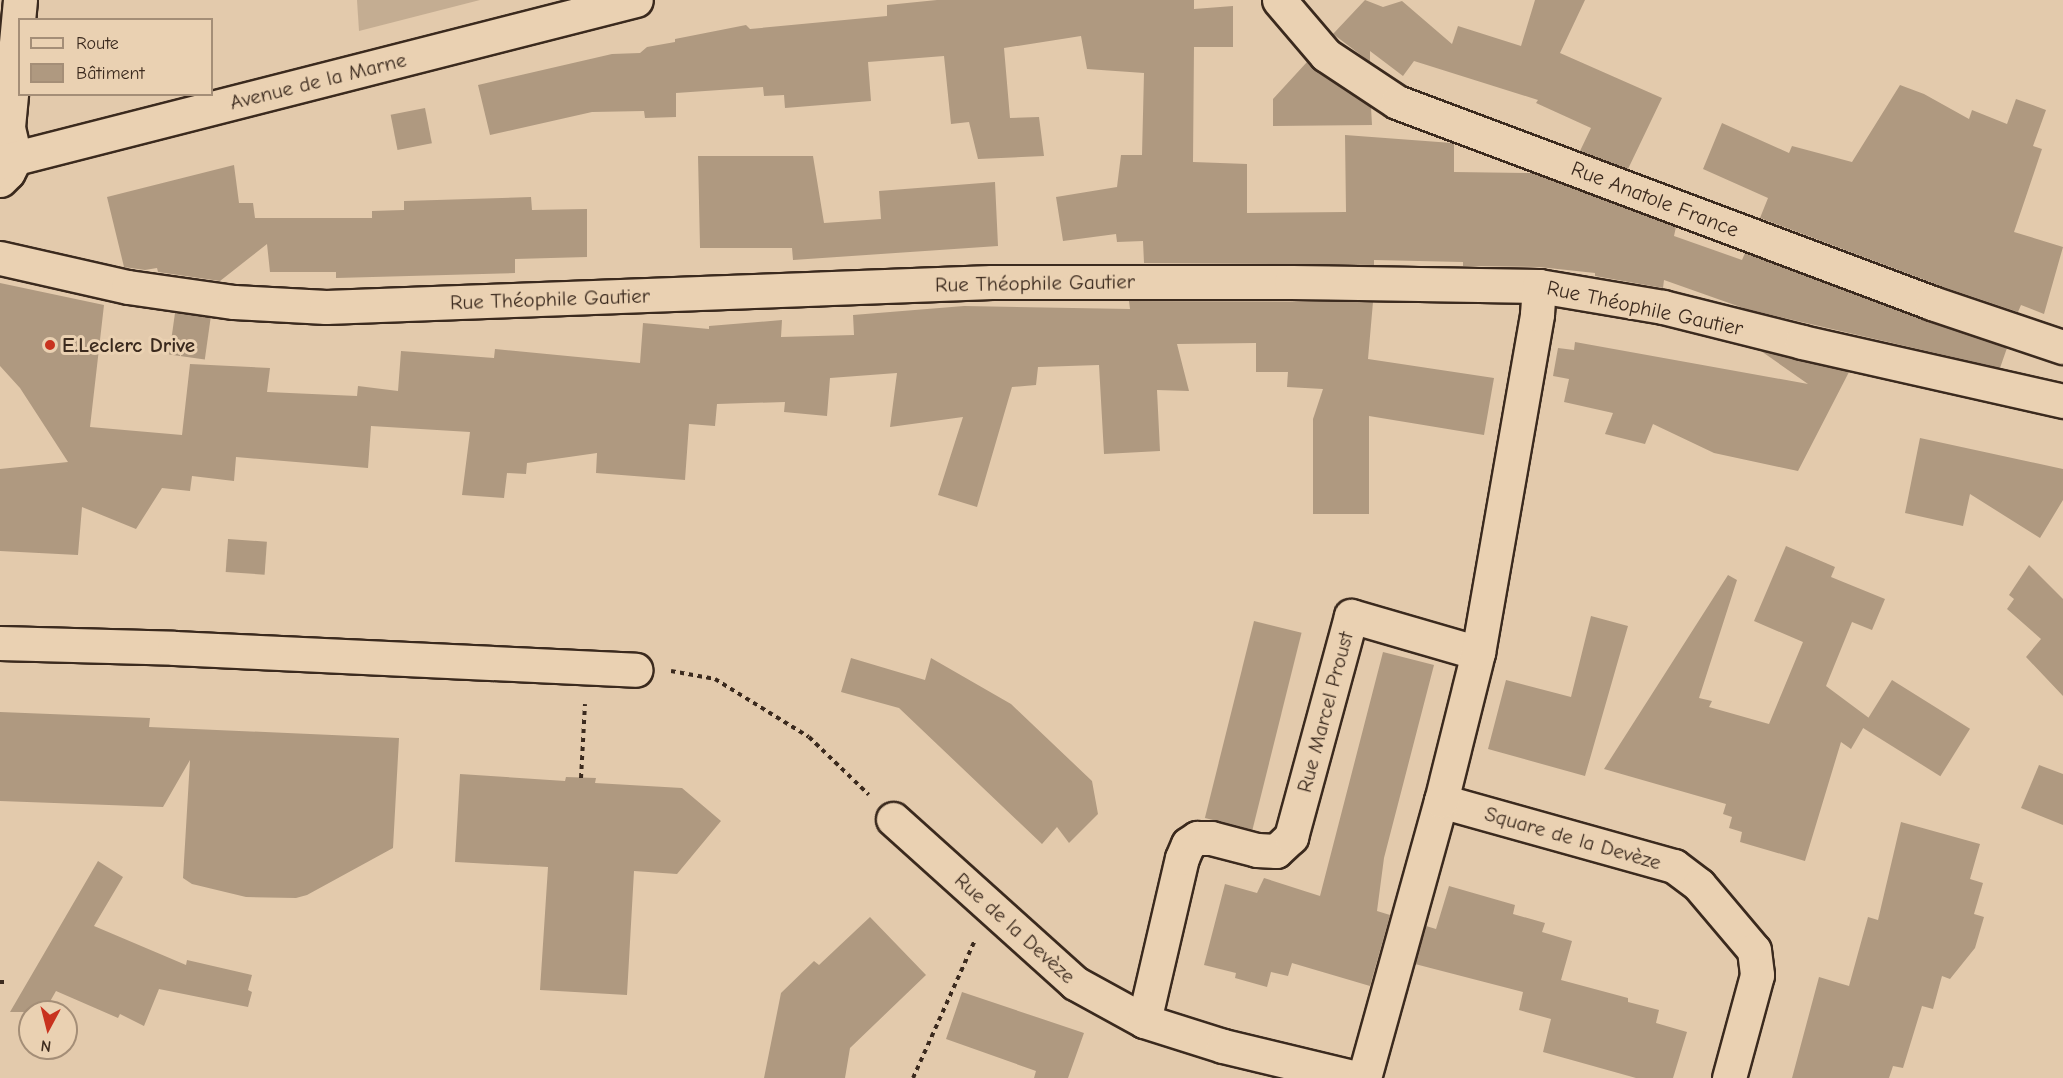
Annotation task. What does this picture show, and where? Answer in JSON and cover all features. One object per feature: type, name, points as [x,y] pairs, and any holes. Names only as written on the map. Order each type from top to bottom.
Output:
[{"type":"street","points":[[18,18],[20,0]]},
{"type":"street","name":"Avenue de la Marne","points":[[5,167],[636,0]]},
{"type":"street","name":"Rue Anatole France","points":[[1279,0],[1326,55],[1396,102],[1932,303],[2063,347]]},
{"type":"street","points":[[5,167],[18,21]]},
{"type":"street","name":"Rue Théophile Gautier","points":[[0,258],[128,287],[234,303],[326,307],[992,282],[1291,282],[1539,286],[1663,307],[1802,342],[2063,401]]},
{"type":"street","points":[[1364,1078],[1441,801],[1479,653],[1538,314],[1539,286]]},
{"type":"street","name":"Rue Marcel Proust","points":[[1144,1021],[1182,858],[1188,844],[1197,838],[1211,838],[1257,850],[1276,851],[1291,837],[1351,616],[1479,653]]},
{"type":"street","points":[[0,643],[174,648],[635,670]]},
{"type":"street","name":"Square de la Devèze","points":[[1441,801],[1674,866],[1699,885],[1754,950],[1757,975],[1729,1078]]},
{"type":"street","name":"Rue de la Devèze","points":[[893,819],[1075,983],[1144,1021],[1223,1046],[1356,1078]]},
{"type":"path","points":[[581,778],[587,668]]},
{"type":"path","points":[[635,670],[668,670],[715,680],[809,736],[893,819]]},
{"type":"path","points":[[913,1078],[989,906]]},
{"type":"path","points":[[0,982],[7,982]]},
{"type":"shaded area","points":[[357,0],[480,0],[359,31]]},
{"type":"building","points":[[937,0],[1194,0],[1194,9],[1233,6],[1233,47],[1194,47],[1193,162],[1247,164],[1247,213],[1346,212],[1345,135],[1452,143],[1454,144],[1454,172],[1534,173],[1676,227],[1674,236],[1742,260],[1745,253],[2007,348],[2000,368],[1746,309],[1664,280],[1663,288],[1595,276],[1595,273],[1539,267],[1463,266],[1463,262],[1374,260],[1374,265],[1144,263],[1143,241],[1117,242],[1116,234],[1063,241],[1056,197],[1117,187],[1121,155],[1142,155],[1144,73],[1087,69],[1081,36],[1004,48],[1010,118],[1039,117],[1044,156],[978,159],[969,122],[951,124],[944,56],[868,62],[871,101],[785,108],[784,95],[764,96],[763,87],[676,93],[676,117],[645,118],[644,111],[592,112],[490,135],[478,85],[612,54],[640,53],[647,47],[675,42],[675,39],[746,25],[750,29],[887,16],[887,5]]},
{"type":"building","points":[[1365,0],[1383,7],[1402,1],[1452,44],[1458,26],[1521,46],[1535,0],[1585,0],[1560,53],[1662,98],[1628,169],[1580,151],[1591,128],[1536,103],[1538,100],[1414,61],[1403,76],[1370,51],[1370,62],[1333,34]]},
{"type":"building","points":[[1307,62],[1316,71],[1371,107],[1372,125],[1273,126],[1273,99]]},
{"type":"building","points":[[1900,85],[1924,94],[1969,119],[1972,110],[2007,124],[2016,99],[2046,110],[2033,146],[2042,149],[2014,232],[2063,247],[2044,314],[2021,305],[2018,312],[1938,285],[1760,218],[1768,198],[1703,169],[1722,123],[1789,153],[1792,146],[1852,162]]},
{"type":"building","points":[[425,108],[432,143],[398,150],[391,115]]},
{"type":"building","points":[[698,156],[813,156],[824,223],[881,219],[879,191],[995,182],[998,246],[793,260],[792,248],[700,248]]},
{"type":"building","points":[[234,165],[239,203],[253,203],[255,218],[372,218],[372,211],[404,210],[404,201],[531,197],[532,210],[587,209],[587,257],[515,259],[515,273],[336,278],[336,272],[270,272],[267,244],[220,281],[158,272],[157,268],[145,270],[124,267],[107,197]]},
{"type":"building","points":[[0,283],[104,305],[90,427],[182,435],[190,364],[270,368],[267,392],[357,396],[358,386],[398,391],[401,351],[494,358],[495,349],[640,363],[643,323],[709,329],[709,326],[782,320],[781,337],[854,335],[853,315],[964,306],[1130,309],[1129,301],[1373,302],[1368,359],[1494,378],[1484,435],[1369,416],[1369,514],[1313,514],[1313,419],[1323,389],[1287,387],[1288,372],[1256,372],[1256,343],[1177,344],[1189,391],[1157,390],[1160,451],[1104,454],[1099,365],[1038,367],[1036,385],[1012,387],[977,507],[938,495],[963,417],[890,427],[897,373],[830,378],[827,416],[784,412],[785,402],[717,404],[715,426],[689,424],[685,480],[596,473],[597,453],[527,463],[526,474],[507,473],[504,498],[462,495],[470,432],[371,426],[368,468],[236,457],[234,481],[192,476],[190,491],[162,488],[136,529],[82,507],[78,555],[0,551],[0,469],[68,462],[20,388],[0,366]]},
{"type":"building","points":[[175,313],[211,318],[205,360],[169,355]]},
{"type":"building","points":[[1575,342],[1808,384],[1761,351],[1849,372],[1798,471],[1714,453],[1653,424],[1645,444],[1605,434],[1613,413],[1564,402],[1569,379],[1553,376],[1558,348],[1574,350]]},
{"type":"building","points":[[1920,438],[2063,469],[2063,500],[2040,538],[1970,494],[1963,526],[1905,513]]},
{"type":"building","points":[[228,539],[267,542],[265,575],[226,572]]},
{"type":"building","points":[[1786,546],[1835,567],[1831,577],[1885,599],[1872,630],[1852,622],[1826,686],[1869,718],[1851,749],[1841,742],[1805,861],[1740,842],[1742,832],[1729,828],[1732,817],[1723,814],[1726,804],[1604,769],[1728,575],[1737,580],[1699,698],[1712,701],[1709,707],[1769,724],[1803,642],[1754,621]]},
{"type":"building","points":[[2029,565],[2063,599],[2063,696],[2026,657],[2041,639],[2007,609],[2014,599],[2009,595]]},
{"type":"building","points":[[1591,616],[1628,626],[1585,776],[1488,749],[1506,680],[1571,697]]},
{"type":"building","points":[[1254,621],[1302,633],[1252,830],[1205,818]]},
{"type":"building","points":[[1383,652],[1434,665],[1384,858],[1377,911],[1390,915],[1370,986],[1292,963],[1288,976],[1271,972],[1267,987],[1235,978],[1236,973],[1204,965],[1225,884],[1257,893],[1264,878],[1320,896]]},
{"type":"building","points":[[851,658],[925,680],[931,658],[1011,704],[1092,781],[1098,814],[1069,843],[1057,827],[1042,844],[899,708],[841,692]]},
{"type":"building","points":[[1892,680],[1970,729],[1940,776],[1862,727]]},
{"type":"building","points":[[0,712],[150,718],[149,727],[399,738],[393,848],[307,895],[296,898],[246,897],[192,884],[183,878],[190,760],[163,807],[0,801]]},
{"type":"building","points":[[2039,765],[2063,774],[2063,825],[2021,808]]},
{"type":"building","points":[[460,774],[565,781],[566,777],[596,778],[595,783],[682,788],[721,821],[677,874],[634,871],[627,995],[540,990],[548,867],[455,862]]},
{"type":"building","points":[[1901,822],[1980,844],[1970,879],[1983,883],[1974,914],[1984,917],[1975,948],[1950,979],[1942,976],[1933,1009],[1922,1006],[1903,1068],[1893,1066],[1889,1078],[1792,1078],[1819,977],[1849,986],[1868,917],[1878,920]]},
{"type":"building","points":[[98,861],[123,877],[94,926],[186,965],[187,960],[252,975],[248,990],[252,992],[248,1007],[159,989],[144,1026],[120,1014],[118,1018],[56,991],[51,1000],[18,1000],[18,1012],[10,1012]]},
{"type":"building","points":[[1449,886],[1515,905],[1513,914],[1545,923],[1542,932],[1572,941],[1561,980],[1628,998],[1628,1002],[1659,1010],[1656,1023],[1687,1032],[1673,1078],[1636,1078],[1543,1052],[1551,1019],[1519,1010],[1523,992],[1415,964],[1426,926],[1436,929]]},
{"type":"building","points":[[870,917],[926,975],[850,1048],[845,1078],[764,1078],[781,993],[814,961],[819,965]]},
{"type":"building","points":[[962,992],[1084,1033],[1068,1078],[1034,1078],[1036,1071],[946,1039]]},
{"type":"place","name":"E.Leclerc Drive","points":[[50,345]]}]
